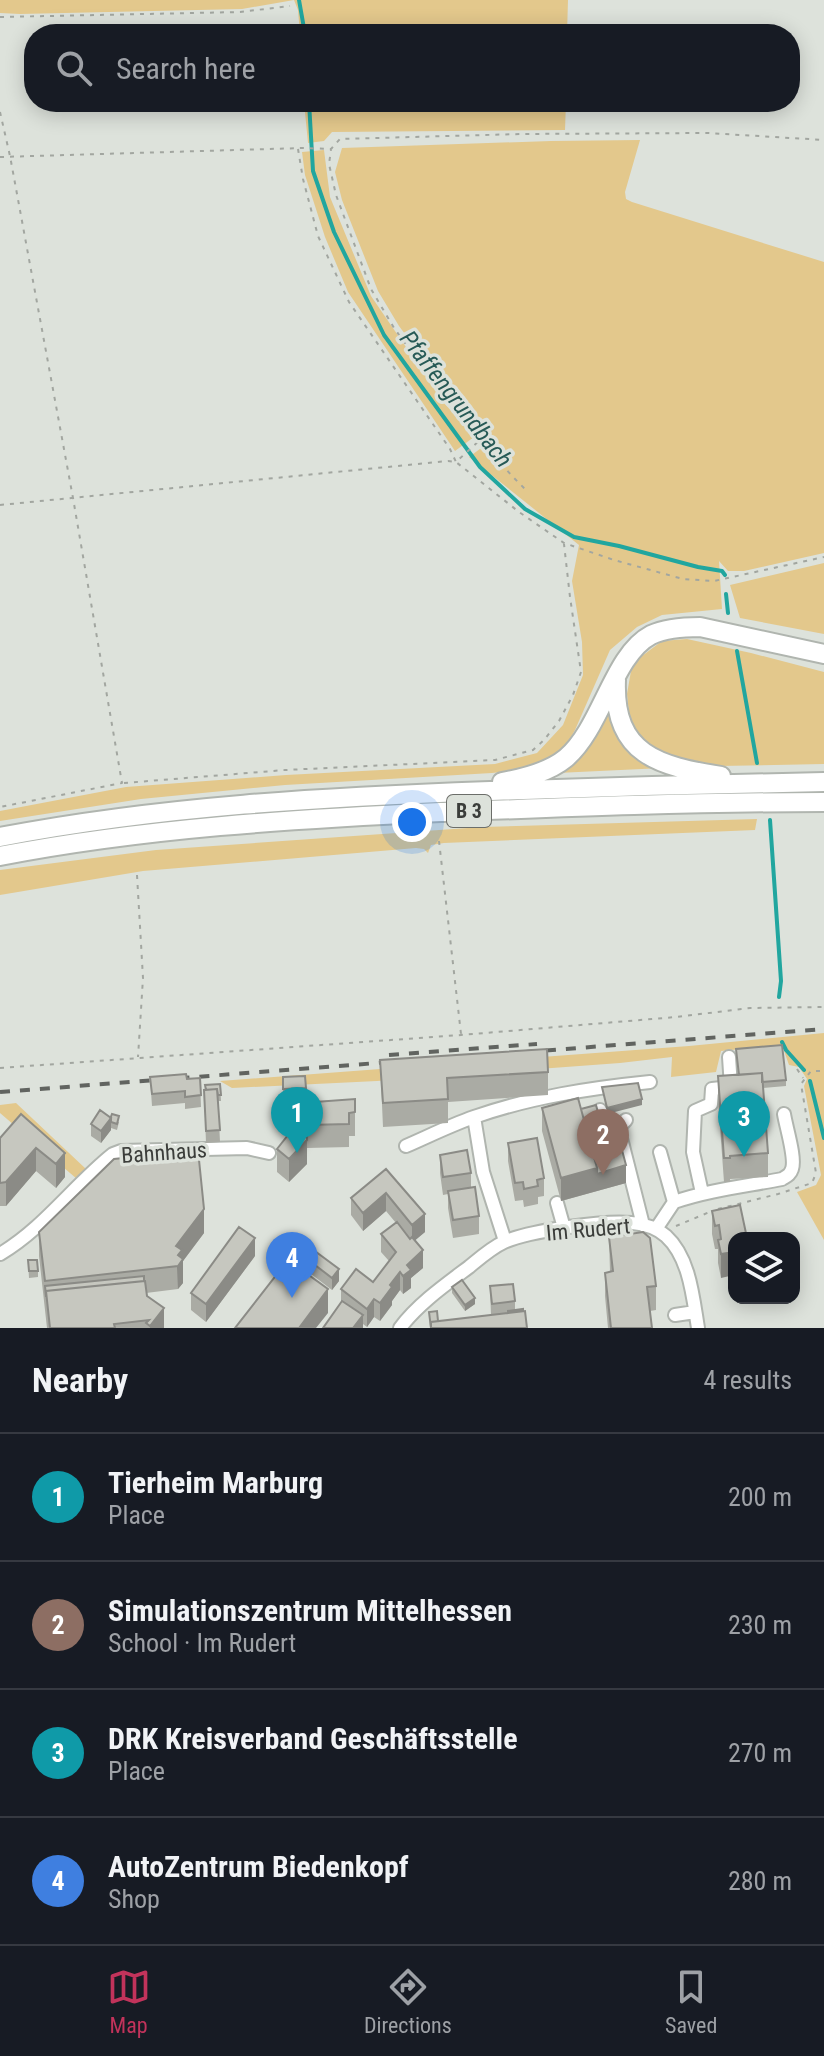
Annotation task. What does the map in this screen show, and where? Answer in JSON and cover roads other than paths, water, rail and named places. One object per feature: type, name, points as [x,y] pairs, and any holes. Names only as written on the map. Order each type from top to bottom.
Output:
[{"type":"highway","name":"B 3","points":[[416,793],[508,781],[556,765],[586,734],[625,661],[649,636],[671,629],[700,627],[824,651]]},
{"type":"highway","name":"B 3","points":[[616,677],[622,722],[635,746],[646,755],[675,767],[766,783]]},
{"type":"highway","name":"B 3","points":[[0,837],[50,827],[294,799],[824,782]]},
{"type":"highway","name":"B 3","points":[[0,856],[66,843],[169,831],[364,816],[824,802]]},
{"type":"street","points":[[702,1193],[693,1152],[695,1111],[711,1104],[712,1089],[731,1087],[729,1057]]},
{"type":"street","points":[[406,1146],[474,1117],[515,1105],[601,1087],[650,1082]]},
{"type":"street","points":[[600,1110],[607,1125],[622,1124],[623,1146],[650,1227],[674,1202],[702,1193],[782,1179],[790,1174],[792,1155],[784,1114]]},
{"type":"street","points":[[474,1117],[483,1172],[505,1241]]},
{"type":"street","points":[[599,1153],[623,1146]]},
{"type":"street","name":"Bahnhaus","points":[[0,1254],[47,1217],[113,1154],[121,1151],[247,1148],[269,1153]]},
{"type":"street","points":[[660,1152],[674,1202]]},
{"type":"street","points":[[557,1203],[564,1228]]},
{"type":"street","points":[[623,1222],[623,1239]]},
{"type":"street","name":"Im Rudert","points":[[400,1328],[409,1316],[446,1284],[505,1241],[564,1228],[623,1222],[650,1227],[669,1240],[680,1255],[698,1328]]},
{"type":"street","points":[[675,1315],[708,1297]]},
{"type":"waterway","name":"Pfaffengrundbach","points":[[299,0],[303,24]]},
{"type":"waterway","name":"Pfaffengrundbach","points":[[310,112],[313,171],[334,232],[384,335],[480,467],[525,509],[574,537],[722,571],[725,575]]},
{"type":"waterway","name":"Pfaffengrundbach","points":[[726,594],[728,613]]},
{"type":"waterway","name":"Pfaffengrundbach","points":[[737,651],[757,763]]},
{"type":"waterway","name":"Pfaffengrundbach","points":[[770,820],[781,981],[779,997]]},
{"type":"waterway","name":"Pfaffengrundbach","points":[[782,1042],[804,1070]]},
{"type":"waterway","name":"Pfaffengrundbach","points":[[810,1081],[824,1138]]},
{"type":"railway","points":[[526,1052],[824,1029]]},
{"type":"railway","points":[[389,1055],[537,1044]]},
{"type":"railway","points":[[0,1092],[403,1061]]},
{"type":"place","name":"Tierheim Marburg","points":[[297,1153]]},
{"type":"place","name":"DRK Kreisverband Geschäftsstelle","points":[[744,1157]]},
{"type":"place","name":"Simulationszentrum Mittelhessen","points":[[603,1175]]},
{"type":"place","name":"AutoZentrum Biedenkopf","points":[[292,1298]]}]
